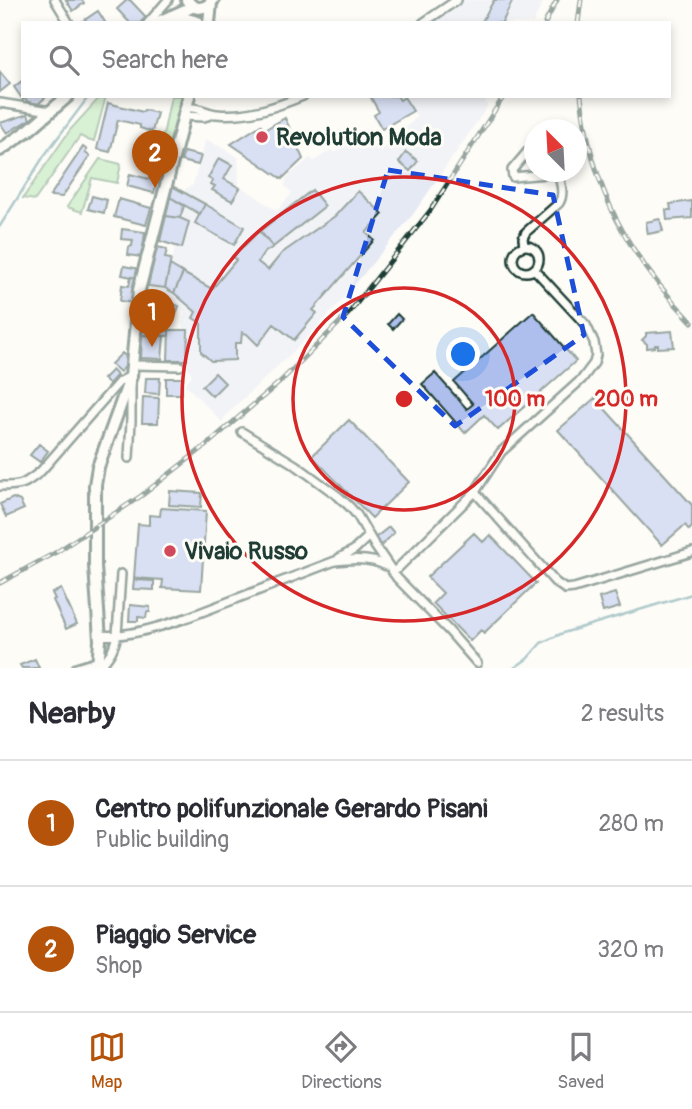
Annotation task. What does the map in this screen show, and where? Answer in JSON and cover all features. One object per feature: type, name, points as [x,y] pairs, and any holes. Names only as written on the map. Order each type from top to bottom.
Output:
[{"type":"main road","points":[[191,5],[203,8],[212,2]]},
{"type":"main road","points":[[202,21],[212,2]]},
{"type":"main road","points":[[160,20],[188,10],[191,5]]},
{"type":"main road","points":[[191,5],[201,21]]},
{"type":"main road","points":[[160,20],[183,18],[197,21]]},
{"type":"main road","points":[[0,150],[66,98]]},
{"type":"main road","points":[[99,664],[94,485],[131,370],[139,290],[186,107]]},
{"type":"street","points":[[55,0],[68,21]]},
{"type":"street","points":[[150,21],[168,0]]},
{"type":"street","points":[[426,21],[457,0]]},
{"type":"street","points":[[186,107],[204,117],[265,110],[298,98]]},
{"type":"street","points":[[0,103],[51,111]]},
{"type":"street","points":[[524,156],[512,170],[513,177],[524,176]]},
{"type":"street","points":[[524,246],[523,237],[526,232],[562,198],[560,182]]},
{"type":"street","points":[[524,246],[532,248],[537,254],[538,262],[534,269],[518,269],[513,262],[516,250],[524,246]]},
{"type":"street","points":[[391,570],[475,492],[500,452],[582,379],[594,363],[594,342],[586,325],[534,269]]},
{"type":"street","points":[[0,486],[19,486],[41,471],[131,370],[180,366]]},
{"type":"street","points":[[129,458],[131,370]]},
{"type":"street","points":[[107,397],[123,400]]},
{"type":"street","points":[[242,432],[297,466],[338,496],[357,515],[391,570]]},
{"type":"street","points":[[475,492],[549,576],[565,589],[692,552]]},
{"type":"street","points":[[100,635],[117,635],[186,618],[335,561],[354,550],[369,536]]},
{"type":"street","points":[[335,561],[352,559],[381,562],[477,663]]},
{"type":"street","points":[[76,668],[99,664],[108,659],[114,648],[121,574]]},
{"type":"highlighted area","points":[[388,170],[553,195],[584,335],[455,426],[343,317]]},
{"type":"shaded area","points":[[464,0],[544,0],[534,21],[433,21]]},
{"type":"shaded area","points":[[406,98],[485,98],[487,107],[414,213],[337,306],[222,422],[185,384],[192,375],[185,362],[187,332],[182,324],[185,312],[162,292],[171,265],[185,189],[193,185],[206,139],[238,157],[239,185],[277,211],[292,193],[285,186],[286,178],[310,158],[314,161],[331,150],[335,153],[366,129],[380,152],[417,117]]},
{"type":"green space","points":[[99,98],[105,98],[94,141],[80,136],[35,200],[23,198],[70,130]]},
{"type":"green space","points":[[171,98],[181,98],[164,167],[157,166]]},
{"type":"green space","points":[[100,159],[121,164],[117,183],[92,178],[82,212],[67,207]]},
{"type":"building","points":[[66,0],[82,0],[84,3],[73,11]]},
{"type":"building","points":[[130,0],[146,17],[142,21],[128,21],[117,9]]},
{"type":"building","points":[[494,0],[513,0],[503,21],[482,21]]},
{"type":"building","points":[[98,11],[104,21],[83,21]]},
{"type":"building","points":[[0,72],[10,84],[0,92]]},
{"type":"building","points":[[21,82],[21,97],[14,87]]},
{"type":"building","points":[[25,98],[45,98],[38,104],[28,102]]},
{"type":"building","points":[[371,98],[405,98],[413,111],[382,129],[374,115],[379,112]]},
{"type":"building","points":[[108,103],[157,113],[152,132],[140,128],[140,125],[118,120],[110,152],[97,149]]},
{"type":"building","points":[[28,114],[30,119],[7,133],[0,123]]},
{"type":"building","points":[[285,118],[303,159],[282,179],[231,144],[261,125],[264,130]]},
{"type":"building","points":[[83,147],[87,150],[85,153],[90,156],[62,197],[50,196]]},
{"type":"building","points":[[184,152],[201,156],[198,165],[181,161]]},
{"type":"building","points":[[406,152],[418,161],[410,171],[399,162]]},
{"type":"building","points":[[219,158],[232,165],[224,179],[240,188],[232,201],[212,190],[215,186],[208,178]]},
{"type":"building","points":[[130,174],[157,181],[154,193],[127,186]]},
{"type":"building","points":[[172,186],[205,204],[200,214],[170,197]]},
{"type":"building","points":[[312,190],[325,206],[273,247],[260,231]]},
{"type":"building","points":[[358,191],[383,214],[366,233],[374,240],[313,310],[317,313],[294,340],[274,324],[258,345],[242,332],[241,343],[235,343],[235,360],[211,361],[201,352],[201,323],[193,318],[196,312],[174,293],[183,273],[212,289],[236,260],[233,257],[259,231],[273,247],[264,253],[258,262],[268,270],[282,253],[335,216]]},
{"type":"building","points":[[92,196],[107,200],[104,213],[88,209]]},
{"type":"building","points":[[170,197],[184,206],[180,218],[166,216]]},
{"type":"building","points":[[119,199],[151,208],[146,225],[114,217]]},
{"type":"building","points":[[692,201],[692,218],[667,220],[666,210],[671,210],[670,204]]},
{"type":"building","points":[[205,204],[244,227],[234,245],[195,223]]},
{"type":"building","points":[[166,216],[189,222],[182,248],[160,241]]},
{"type":"building","points":[[660,219],[663,231],[648,234],[646,222]]},
{"type":"building","points":[[122,229],[145,232],[142,257],[128,255],[133,240],[121,239]]},
{"type":"building","points":[[157,247],[167,249],[165,258],[171,259],[165,288],[148,286]]},
{"type":"building","points":[[170,265],[183,273],[174,293],[165,288]]},
{"type":"building","points":[[124,266],[140,269],[137,278],[122,275]]},
{"type":"building","points":[[131,277],[137,278],[133,303],[120,301],[122,285],[129,286]]},
{"type":"building","points":[[163,300],[179,306],[174,320],[157,314]]},
{"type":"building","points":[[149,302],[160,307],[157,314],[146,310]]},
{"type":"building","points":[[533,312],[576,361],[498,430],[484,415],[465,433],[422,384],[435,373],[467,409],[473,404],[454,382]]},
{"type":"building","points":[[397,314],[402,319],[393,329],[388,324]]},
{"type":"building","points":[[142,317],[156,319],[155,328],[169,330],[169,336],[142,335]]},
{"type":"building","points":[[169,330],[188,330],[187,360],[168,360]]},
{"type":"building","points":[[672,331],[674,347],[658,348],[658,345],[655,345],[647,348],[647,344],[642,340],[646,333]]},
{"type":"building","points":[[142,335],[164,336],[162,359],[141,358]]},
{"type":"building","points":[[122,353],[131,361],[120,372],[111,364]]},
{"type":"building","points":[[112,370],[117,375],[109,384],[103,379]]},
{"type":"building","points":[[215,373],[225,383],[212,396],[202,386]]},
{"type":"building","points":[[146,378],[160,378],[159,394],[145,393]]},
{"type":"building","points":[[166,378],[182,378],[182,394],[166,394]]},
{"type":"building","points":[[143,397],[159,398],[158,423],[142,423]]},
{"type":"building","points":[[595,398],[692,505],[692,527],[689,530],[685,525],[662,545],[558,430]]},
{"type":"building","points":[[349,420],[409,482],[372,518],[312,456]]},
{"type":"building","points":[[39,444],[48,451],[40,462],[30,455]]},
{"type":"building","points":[[170,491],[202,493],[201,507],[169,505]]},
{"type":"building","points":[[13,498],[20,501],[24,509],[6,517],[0,504]]},
{"type":"building","name":"Vivaio Russo","points":[[161,508],[206,511],[201,590],[162,588],[163,580],[134,578],[138,524],[149,525],[149,515],[160,516]]},
{"type":"building","points":[[389,527],[394,533],[381,546],[375,538]]},
{"type":"building","points":[[474,533],[483,542],[490,535],[536,583],[484,633],[481,630],[470,641],[433,603],[443,593],[427,577]]},
{"type":"building","points":[[134,580],[154,581],[154,590],[133,589]]},
{"type":"building","points":[[61,589],[77,624],[66,629],[52,593]]},
{"type":"building","points":[[615,593],[620,607],[603,612],[599,598]]},
{"type":"building","points":[[130,605],[150,607],[150,612],[147,612],[146,618],[138,617],[138,621],[129,621]]},
{"type":"building","points":[[35,659],[39,668],[22,668],[20,665]]},
{"type":"waterway","points":[[0,226],[44,156],[88,98]]},
{"type":"waterway","points":[[514,668],[527,659],[541,643],[563,633],[692,594]]},
{"type":"railway","points":[[546,21],[557,0]]},
{"type":"railway","points":[[578,21],[581,0]]},
{"type":"railway","points":[[0,583],[55,553],[141,496],[280,382],[349,313],[430,211],[503,98]]},
{"type":"railway","points":[[581,98],[594,161],[616,219],[649,272],[692,322]]},
{"type":"place","name":"Revolution Moda","points":[[262,137]]},
{"type":"place","name":"Piaggio Service","points":[[155,188]]},
{"type":"place","name":"Centro polifunzionale Gerardo Pisani","points":[[152,347]]},
{"type":"place","name":"Vivaio Russo","points":[[170,551]]}]
